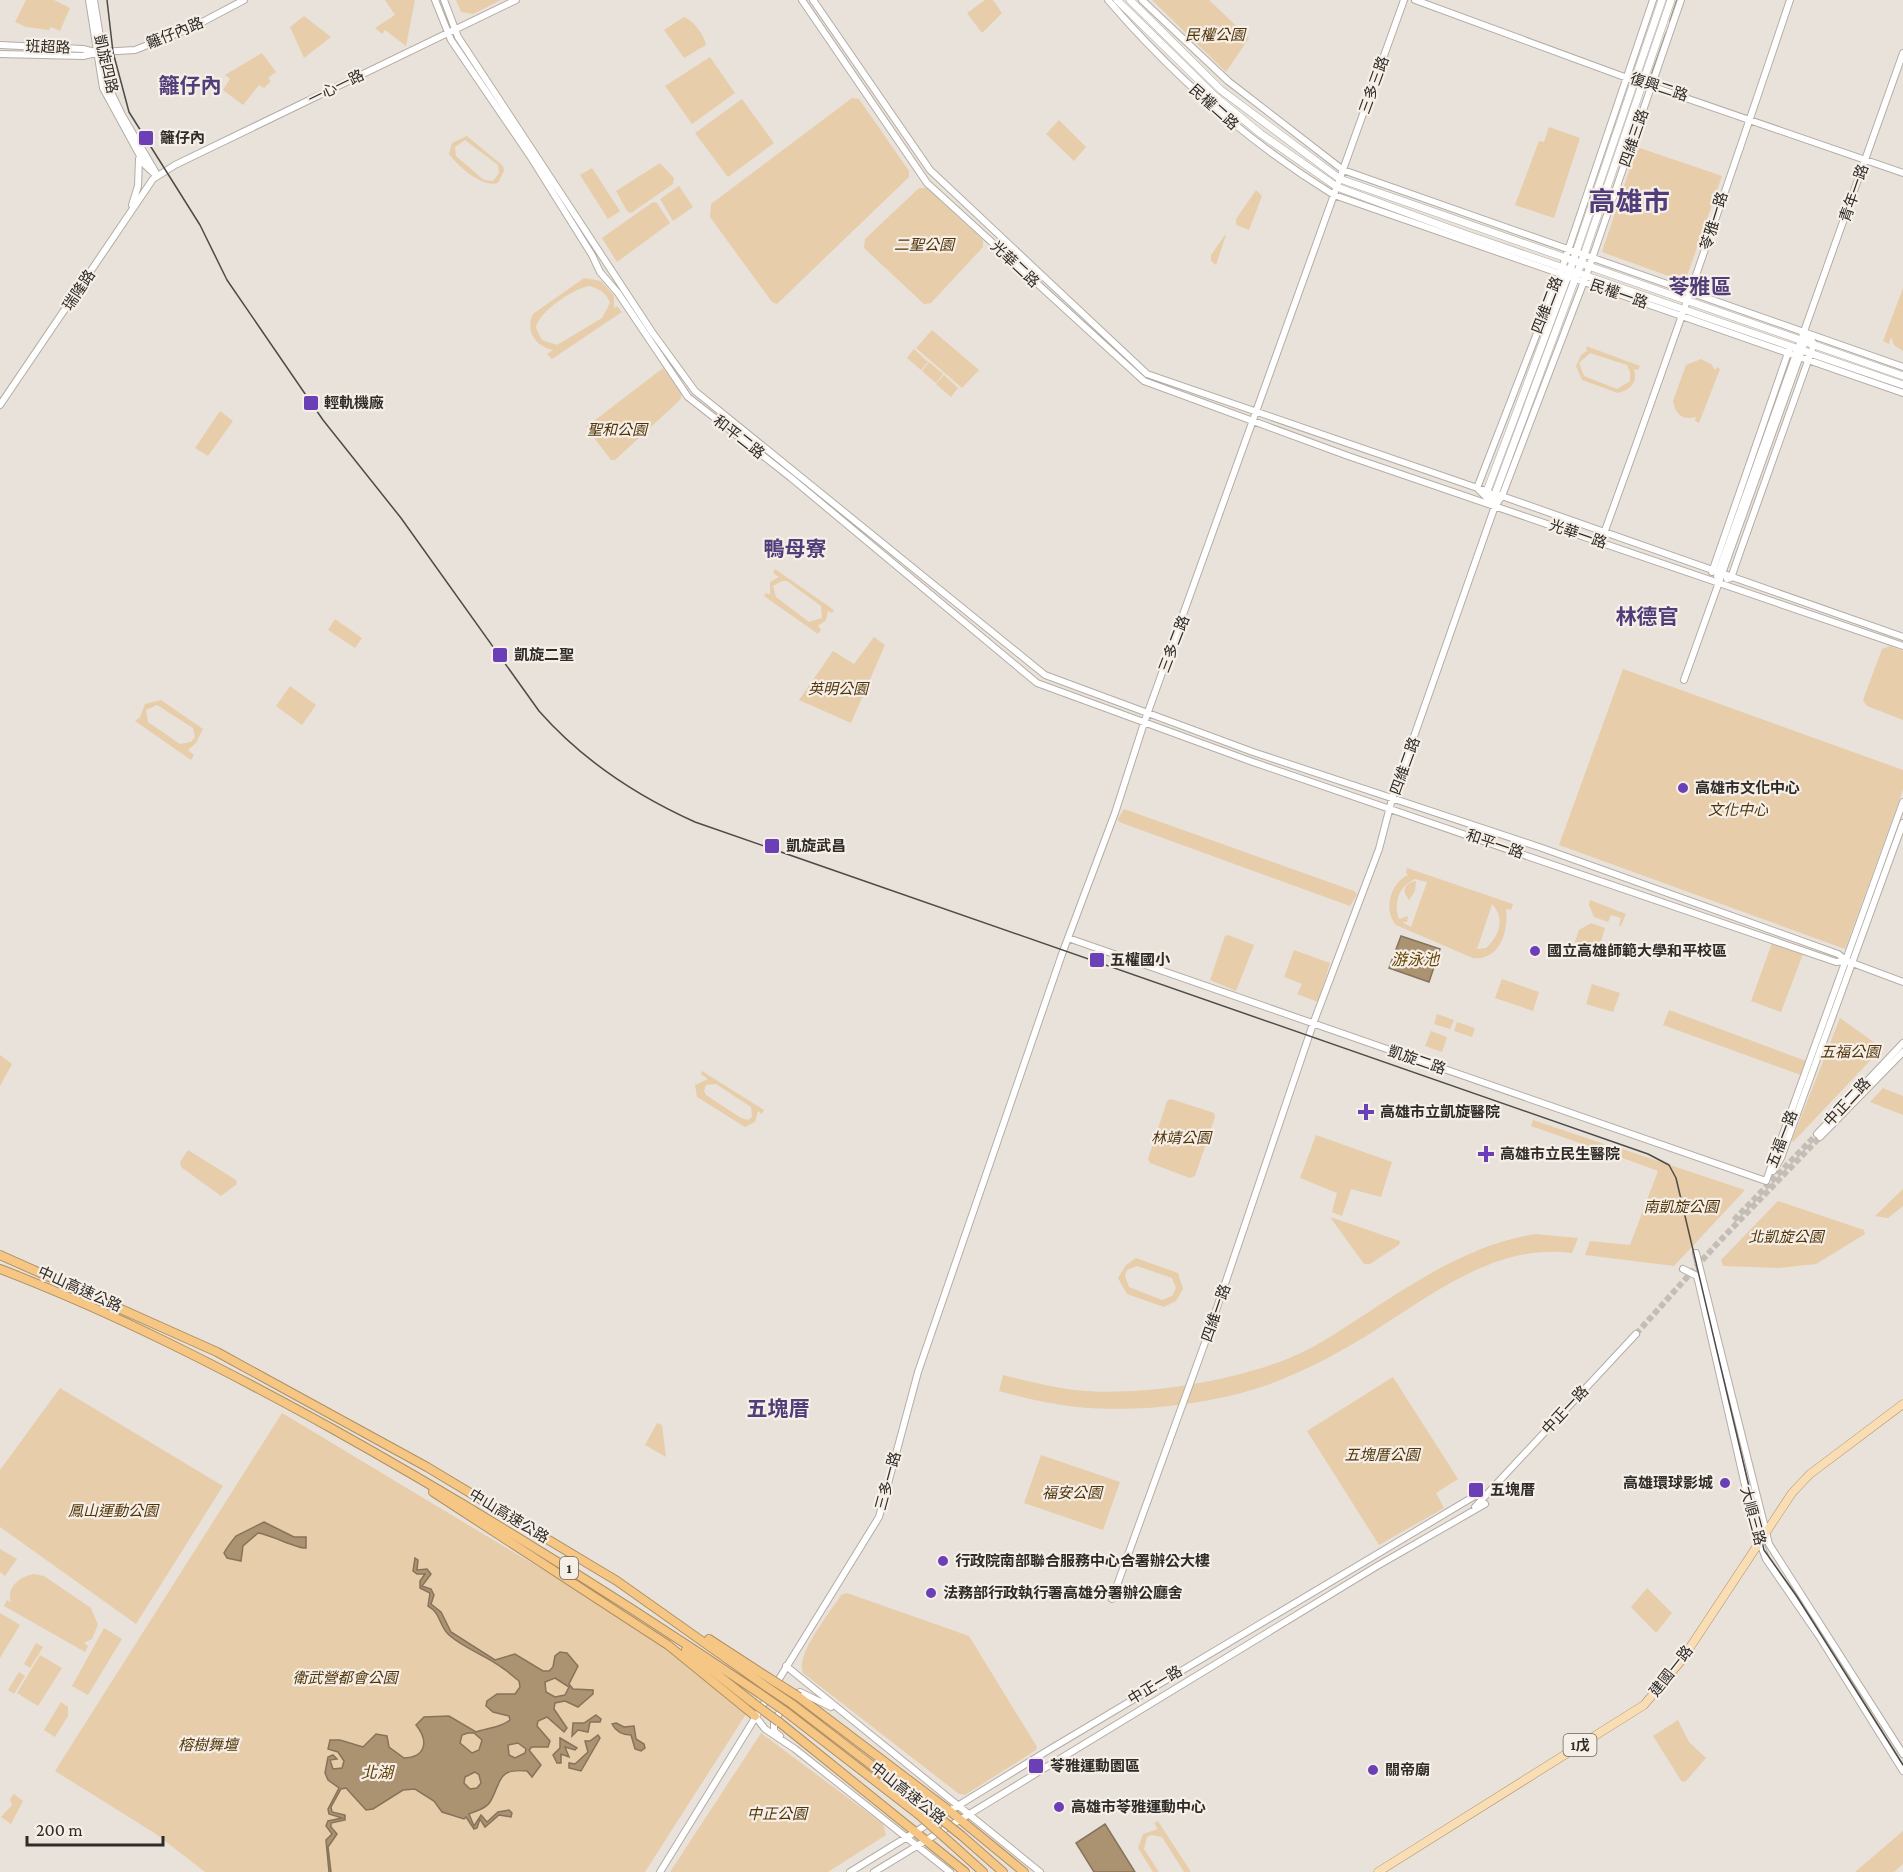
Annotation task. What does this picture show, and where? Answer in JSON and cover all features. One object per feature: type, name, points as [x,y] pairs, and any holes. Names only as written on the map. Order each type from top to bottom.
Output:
[{"type":"highway","name":"中山高速公路","points":[[0,1255],[161,1325],[278,1384],[428,1467],[618,1581],[767,1681],[792,1704],[962,1836],[1003,1872]]},
{"type":"highway","name":"中山高速公路","points":[[2,1270],[148,1333],[272,1396],[540,1550],[644,1615],[786,1712],[918,1814],[983,1872]]},
{"type":"highway","points":[[373,1452],[668,1645],[755,1716]]},
{"type":"highway","points":[[540,1550],[691,1654],[918,1832],[965,1872]]},
{"type":"highway","points":[[767,1681],[799,1697],[960,1818],[1024,1872]]},
{"type":"main road","name":"民權二路","points":[[1117,0],[1216,97],[1280,148],[1339,183]]},
{"type":"main road","name":"民權二路","points":[[1130,0],[1221,90],[1339,183]]},
{"type":"main road","name":"四維三路","points":[[1568,273],[1581,263],[1584,255],[1662,0]]},
{"type":"main road","name":"四維三路","points":[[1568,273],[1571,257],[1671,0]]},
{"type":"main road","name":"民權一路","points":[[1339,183],[1571,257],[1581,263],[1591,262],[1690,296],[1903,376]]},
{"type":"main road","name":"民權一路","points":[[1339,183],[1584,279],[1799,353],[1903,385]]},
{"type":"main road","name":"四維二路","points":[[1487,491],[1568,273]]},
{"type":"main road","name":"四維二路","points":[[1495,506],[1568,273]]},
{"type":"main road","points":[[1487,491],[1495,506]]},
{"type":"main road","name":"建國一路","points":[[1378,1872],[1644,1705],[1681,1661],[1800,1483],[1903,1404]]},
{"type":"street","name":"凱旋四路","points":[[89,0],[103,88],[139,156],[147,168],[157,176]]},
{"type":"street","name":"凱旋四路","points":[[94,0],[98,52],[108,86],[157,176]]},
{"type":"street","name":"籬仔內路","points":[[98,52],[135,50],[193,27],[244,0]]},
{"type":"street","name":"和平二路","points":[[435,0],[448,34],[537,165],[600,272],[688,397],[790,477],[1037,683],[1144,723]]},
{"type":"street","name":"和平二路","points":[[444,0],[455,30],[652,332],[695,391],[1044,675],[1148,714]]},
{"type":"street","name":"一心一路","points":[[157,176],[516,0]]},
{"type":"street","name":"光華二路","points":[[802,0],[922,177],[1077,323],[1144,381],[1255,418]]},
{"type":"street","name":"光華二路","points":[[813,0],[930,170],[1147,374],[1255,418]]},
{"type":"street","name":"民權二路","points":[[1108,0],[1210,105],[1255,143],[1334,195]]},
{"type":"street","name":"民權二路","points":[[1142,0],[1233,85],[1343,170]]},
{"type":"street","name":"三多三路","points":[[1343,170],[1404,0]]},
{"type":"street","name":"復興二路","points":[[1415,0],[1627,77],[1903,172]]},
{"type":"street","name":"四維三路","points":[[1568,249],[1653,0]]},
{"type":"street","name":"四維三路","points":[[1584,279],[1681,0]]},
{"type":"street","name":"苓雅一路","points":[[1600,542],[1690,296],[1790,0]]},
{"type":"street","points":[[830,41],[837,36]]},
{"type":"street","name":"班超路","points":[[0,45],[83,49],[98,52]]},
{"type":"street","name":"班超路","points":[[0,54],[83,56],[98,52]]},
{"type":"street","name":"青年一路","points":[[1717,573],[1776,418],[1903,53]]},
{"type":"street","points":[[129,214],[138,186],[139,156]]},
{"type":"street","name":"三多二路","points":[[1008,1118],[1068,938],[1115,813],[1144,723],[1343,170]]},
{"type":"street","name":"民權一路","points":[[1343,170],[1568,249],[1571,257],[1584,255],[1591,262]]},
{"type":"street","name":"瑞隆路","points":[[0,405],[157,176]]},
{"type":"street","name":"民權一路","points":[[1334,195],[1568,273]]},
{"type":"street","name":"四維二路","points":[[1477,488],[1568,273]]},
{"type":"street","name":"四維二路","points":[[1499,495],[1584,279]]},
{"type":"street","name":"民權一路","points":[[1690,296],[1804,339],[1903,367]]},
{"type":"street","points":[[646,336],[652,332]]},
{"type":"street","name":"青年一路","points":[[1684,680],[1718,583],[1717,573],[1766,415],[1804,339]]},
{"type":"street","name":"民權一路","points":[[1799,353],[1903,393]]},
{"type":"street","name":"青年一路","points":[[1731,578],[1786,422],[1799,353]]},
{"type":"street","points":[[1766,415],[1786,422]]},
{"type":"street","name":"光華一路","points":[[1255,418],[1499,495],[1903,637]]},
{"type":"street","name":"光華一路","points":[[1255,418],[1495,506],[1903,646]]},
{"type":"street","points":[[1477,488],[1495,506]]},
{"type":"street","name":"四維二路","points":[[1313,1024],[1371,870],[1392,799],[1495,506]]},
{"type":"street","points":[[1717,573],[1718,583],[1731,578]]},
{"type":"street","name":"和平一路","points":[[1148,714],[1549,851],[1838,954],[1850,963]]},
{"type":"street","name":"和平一路","points":[[1144,723],[1805,952],[1836,962],[1850,963],[1903,982]]},
{"type":"street","name":"五福一路","points":[[1850,963],[1903,802]]},
{"type":"street","name":"五福一路","points":[[1766,1181],[1781,1158],[1850,963],[1903,823]]},
{"type":"street","name":"凱旋二路","points":[[1068,938],[1766,1181]]},
{"type":"street","name":"四維一路","points":[[1112,1599],[1206,1341],[1313,1024]]},
{"type":"street","name":"中正二路","points":[[1903,1043],[1818,1136],[1903,1052]]},
{"type":"street","name":"三多一路","points":[[660,1872],[879,1517],[918,1372],[1008,1118]]},
{"type":"street","name":"大順三路","points":[[1696,1253],[1724,1358],[1739,1431],[1766,1535],[1774,1554],[1903,1754]]},
{"type":"street","name":"大順三路","points":[[1683,1269],[1697,1276],[1759,1543],[1766,1559],[1819,1636],[1903,1772]]},
{"type":"street","name":"中正一路","points":[[1463,1502],[1480,1496],[1634,1332],[1469,1513]]},
{"type":"street","name":"中正一路","points":[[850,1872],[961,1806],[1047,1750],[1478,1494]]},
{"type":"street","name":"中正一路","points":[[874,1872],[960,1818],[1485,1504]]},
{"type":"street","points":[[786,1666],[1040,1872]]},
{"type":"street","points":[[866,1731],[830,1706],[809,1694],[800,1692],[790,1698],[774,1722],[774,1731],[795,1749],[950,1872]]},
{"type":"street","points":[[755,1716],[765,1729],[795,1749]]},
{"type":"green space","points":[[26,0],[54,0],[70,8],[60,31],[51,27],[49,30],[26,27],[15,22]]},
{"type":"green space","points":[[385,0],[415,0],[406,46],[385,30],[382,34],[375,28],[395,15]]},
{"type":"green space","points":[[456,0],[501,0],[473,14],[461,12]]},
{"type":"green space","points":[[985,0],[993,0],[1002,13],[982,33],[967,13]]},
{"type":"green space","name":"民權公園","points":[[1152,0],[1209,0],[1249,38],[1226,72]]},
{"type":"green space","points":[[304,16],[331,37],[304,58],[290,27]]},
{"type":"green space","points":[[684,17],[698,29],[706,45],[684,58],[664,30]]},
{"type":"green space","points":[[262,53],[276,72],[268,78],[271,81],[264,88],[259,85],[243,105],[223,90],[230,79],[225,75]]},
{"type":"green space","points":[[710,57],[735,93],[692,124],[665,86]]},
{"type":"green space","points":[[852,98],[859,99],[909,171],[909,177],[777,304],[772,302],[710,217],[711,204]]},
{"type":"green space","points":[[742,99],[774,143],[728,177],[695,133]]},
{"type":"green space","points":[[1059,120],[1086,147],[1074,161],[1046,134]]},
{"type":"green space","points":[[1549,127],[1580,138],[1554,218],[1515,205],[1539,141],[1544,142]]},
{"type":"green space","points":[[467,136],[503,166],[504,171],[498,183],[485,182],[464,170],[449,154],[452,143]],"holes":[[[465,140],[498,165],[499,173],[493,181],[484,180],[456,156],[455,147]]]},
{"type":"green space","points":[[1637,147],[1722,176],[1685,282],[1602,252]]},
{"type":"green space","points":[[660,163],[674,178],[673,184],[631,213],[627,211],[616,191]]},
{"type":"green space","points":[[592,168],[620,211],[608,219],[580,175]]},
{"type":"green space","points":[[679,186],[693,207],[673,221],[660,199]]},
{"type":"green space","name":"二聖公園","points":[[919,188],[927,188],[983,240],[983,247],[931,303],[924,304],[864,248],[865,239]]},
{"type":"green space","points":[[1256,190],[1262,196],[1249,230],[1236,225],[1236,219]]},
{"type":"green space","points":[[653,202],[657,203],[670,223],[617,262],[602,238]]},
{"type":"green space","points":[[1225,235],[1216,265],[1211,261],[1211,255]]},
{"type":"green space","points":[[584,278],[601,281],[614,296],[614,308],[617,306],[622,312],[552,359],[547,354],[553,350],[541,345],[533,337],[530,326],[533,314]],"holes":[[[590,286],[600,290],[609,300],[610,303],[602,318],[557,345],[542,340],[536,328],[543,315],[575,291]]]},
{"type":"green space","points":[[1903,288],[1903,351],[1894,345],[1891,337],[1889,344],[1883,341]]},
{"type":"green space","points":[[932,330],[979,370],[962,388],[916,348]]},
{"type":"green space","points":[[1586,346],[1640,366],[1638,370],[1634,369],[1635,378],[1632,385],[1627,390],[1618,393],[1582,380],[1576,366],[1581,355],[1587,351]],"holes":[[[1590,353],[1627,365],[1630,381],[1617,389],[1584,376],[1579,363]]]},
{"type":"green space","points":[[914,349],[928,362],[921,370],[907,358]]},
{"type":"green space","points":[[1701,359],[1711,364],[1715,370],[1717,367],[1720,369],[1699,423],[1695,421],[1696,417],[1687,418],[1680,415],[1673,401],[1686,365]]},
{"type":"green space","points":[[929,362],[943,374],[936,383],[922,371]]},
{"type":"green space","name":"聖和公園","points":[[663,368],[682,393],[680,400],[615,460],[611,460],[586,427]]},
{"type":"green space","points":[[944,375],[958,388],[951,397],[936,384]]},
{"type":"green space","points":[[220,411],[233,421],[208,456],[195,448]]},
{"type":"green space","points":[[775,569],[834,610],[832,613],[828,611],[826,620],[818,626],[821,630],[818,634],[764,596],[766,593],[770,595],[770,582],[779,577],[773,573]],"holes":[[[787,581],[821,606],[822,618],[809,622],[776,597],[773,586]]]},
{"type":"green space","points":[[335,619],[362,638],[355,648],[328,630]]},
{"type":"green space","name":"英明公園","points":[[874,637],[885,645],[851,723],[799,700],[833,651],[854,664]]},
{"type":"green space","points":[[1890,646],[1903,651],[1903,720],[1867,706],[1863,700],[1882,649]]},
{"type":"green space","name":"文化中心","points":[[1623,669],[1903,770],[1903,790],[1845,949],[1559,845]]},
{"type":"green space","points":[[290,686],[316,705],[302,725],[276,706]]},
{"type":"green space","points":[[161,700],[203,729],[196,743],[188,750],[194,755],[191,760],[135,721],[140,717],[145,704]],"holes":[[[157,705],[193,728],[195,737],[191,742],[180,744],[148,722],[146,710]]]},
{"type":"green space","points":[[1124,809],[1354,891],[1357,895],[1350,906],[1119,822],[1118,819]]},
{"type":"green space","points":[[1407,868],[1513,904],[1511,910],[1506,909],[1504,935],[1496,949],[1490,955],[1473,958],[1396,925],[1390,912],[1390,897],[1397,884],[1408,875]],"holes":[[[1415,879],[1427,882],[1411,927],[1402,922],[1407,922],[1408,916],[1399,919],[1397,901],[1405,886]],[[1492,904],[1499,916],[1499,927],[1486,948],[1477,949]]]},
{"type":"green space","points":[[1416,881],[1415,891],[1409,900],[1405,889],[1409,883]]},
{"type":"green space","points":[[1590,900],[1626,914],[1621,926],[1619,926],[1621,918],[1611,915],[1608,922],[1594,917],[1589,905]]},
{"type":"green space","points":[[1591,923],[1605,928],[1596,956],[1586,952],[1588,947],[1575,942],[1579,930]]},
{"type":"green space","points":[[1228,935],[1254,945],[1236,991],[1210,980],[1225,936]]},
{"type":"green space","points":[[1772,943],[1803,954],[1781,1012],[1751,1001]]},
{"type":"green space","points":[[1294,950],[1330,963],[1318,1002],[1297,994],[1302,984],[1284,977]]},
{"type":"green space","points":[[1502,979],[1539,992],[1533,1011],[1495,998]]},
{"type":"green space","points":[[1592,984],[1620,993],[1613,1012],[1586,1004]]},
{"type":"green space","points":[[1669,1010],[1806,1061],[1801,1075],[1663,1025]]},
{"type":"green space","points":[[1437,1014],[1454,1020],[1450,1029],[1434,1024]]},
{"type":"green space","name":"五福公園","points":[[1840,1018],[1882,1048],[1793,1142],[1792,1140]]},
{"type":"green space","points":[[1457,1022],[1475,1028],[1472,1037],[1454,1031]]},
{"type":"green space","points":[[1431,1031],[1447,1037],[1442,1052],[1425,1046]]},
{"type":"green space","points":[[0,1055],[12,1064],[0,1086]]},
{"type":"green space","points":[[702,1071],[764,1110],[762,1114],[758,1111],[755,1122],[745,1127],[697,1097],[695,1085],[708,1079],[701,1074]],"holes":[[[716,1084],[751,1107],[752,1117],[748,1120],[741,1118],[706,1095],[704,1091],[706,1085]]]},
{"type":"green space","points":[[1883,1088],[1903,1096],[1903,1115],[1870,1102]]},
{"type":"green space","name":"林靖公園","points":[[1171,1099],[1214,1113],[1215,1117],[1195,1176],[1190,1178],[1150,1163],[1148,1159],[1167,1101]]},
{"type":"green space","points":[[1533,1120],[1604,1144],[1600,1150],[1531,1126]]},
{"type":"green space","points":[[1316,1135],[1392,1162],[1381,1197],[1351,1189],[1342,1216],[1332,1212],[1337,1193],[1300,1178]]},
{"type":"green space","name":"南凱旋公園","points":[[1622,1149],[1745,1190],[1674,1266],[1585,1255],[1590,1241],[1630,1245],[1658,1171],[1620,1157]]},
{"type":"green space","points":[[188,1150],[236,1180],[237,1184],[221,1196],[181,1167],[180,1162]]},
{"type":"green space","points":[[1903,1189],[1903,1206],[1888,1218],[1875,1216]]},
{"type":"green space","name":"北凱旋公園","points":[[1778,1201],[1864,1230],[1865,1234],[1816,1264],[1779,1268],[1723,1266],[1721,1260]]},
{"type":"green space","points":[[1330,1217],[1400,1241],[1399,1245],[1370,1264],[1364,1264]]},
{"type":"green space","points":[[1536,1234],[1578,1238],[1572,1253],[1544,1252],[1518,1256],[1492,1263],[1467,1274],[1342,1350],[1297,1373],[1260,1387],[1232,1395],[1172,1406],[1112,1409],[1056,1404],[999,1391],[1003,1375],[1038,1384],[1102,1392],[1166,1388],[1199,1383],[1265,1367],[1318,1344],[1449,1263],[1506,1241]]},
{"type":"green space","points":[[1136,1258],[1178,1273],[1183,1289],[1176,1301],[1164,1307],[1127,1294],[1118,1278],[1126,1265]],"holes":[[[1137,1266],[1172,1278],[1176,1288],[1172,1296],[1162,1300],[1129,1287],[1125,1276],[1127,1270]]]},
{"type":"green space","name":"五塊厝公園","points":[[1393,1377],[1458,1479],[1436,1493],[1444,1508],[1379,1545],[1307,1431]]},
{"type":"green space","name":"鳳山運動公園","points":[[60,1388],[223,1486],[136,1624],[0,1527],[0,1470]]},
{"type":"green space","name":"衛武營都會公園","points":[[282,1413],[618,1615],[673,1652],[748,1711],[645,1872],[205,1872],[156,1834],[55,1771]]},
{"type":"green space","points":[[657,1423],[662,1425],[666,1457],[645,1445]]},
{"type":"green space","name":"福安公園","points":[[1041,1455],[1120,1482],[1103,1530],[1024,1503]]},
{"type":"green space","points":[[0,1549],[17,1559],[5,1576],[0,1572]]},
{"type":"green space","points":[[34,1574],[44,1576],[91,1608],[98,1625],[92,1639],[84,1643],[88,1646],[85,1652],[4,1606],[7,1600],[11,1602],[11,1592],[15,1584],[24,1577]]},
{"type":"green space","points":[[1647,1588],[1672,1613],[1656,1633],[1631,1607]]},
{"type":"green space","points":[[847,1593],[969,1636],[1037,1747],[1036,1750],[965,1795],[959,1794],[803,1673],[804,1655],[809,1645],[841,1595]]},
{"type":"green space","points":[[0,1613],[20,1625],[0,1658]]},
{"type":"green space","points":[[104,1628],[122,1639],[88,1695],[72,1686]]},
{"type":"green space","points":[[36,1643],[43,1647],[30,1668],[24,1664]]},
{"type":"green space","points":[[40,1655],[62,1668],[38,1706],[17,1693]]},
{"type":"green space","points":[[19,1672],[25,1676],[14,1694],[8,1690]]},
{"type":"green space","points":[[61,1702],[68,1707],[68,1716],[55,1737],[44,1730]]},
{"type":"green space","points":[[1678,1720],[1689,1742],[1706,1758],[1686,1781],[1682,1782],[1653,1736]]},
{"type":"green space","name":"中正公園","points":[[761,1733],[883,1824],[886,1835],[828,1872],[670,1872]]},
{"type":"green space","points":[[14,1794],[23,1801],[11,1824],[1,1817],[12,1805],[10,1799]]},
{"type":"green space","points":[[1158,1821],[1191,1872],[1184,1872],[1162,1837],[1152,1835],[1147,1837],[1144,1849],[1159,1872],[1153,1872],[1138,1848],[1143,1834],[1158,1829],[1154,1823]]},
{"type":"green space","points":[[1903,1831],[1903,1864],[1894,1872],[1855,1872]]},
{"type":"water","name":"游泳池","points":[[1401,936],[1440,949],[1429,982],[1389,968]]},
{"type":"water","points":[[264,1522],[294,1537],[306,1537],[306,1548],[258,1533],[243,1546],[241,1561],[227,1558],[224,1553],[236,1536]]},
{"type":"water","name":"北湖","points":[[415,1558],[418,1560],[417,1570],[427,1569],[431,1574],[422,1586],[431,1589],[434,1595],[431,1604],[441,1612],[451,1632],[495,1660],[515,1654],[543,1671],[549,1671],[553,1667],[555,1656],[560,1652],[567,1653],[578,1666],[569,1684],[573,1689],[593,1690],[593,1694],[578,1707],[565,1701],[555,1703],[554,1709],[567,1728],[564,1732],[547,1717],[538,1721],[537,1726],[550,1741],[548,1747],[532,1747],[529,1750],[541,1765],[532,1777],[527,1771],[517,1771],[505,1774],[501,1778],[488,1804],[481,1810],[469,1814],[474,1826],[481,1815],[487,1822],[498,1812],[509,1810],[512,1813],[511,1817],[499,1815],[485,1827],[480,1819],[477,1828],[474,1829],[466,1817],[464,1819],[442,1812],[434,1801],[415,1789],[403,1790],[373,1809],[366,1810],[346,1788],[341,1789],[331,1807],[332,1812],[345,1815],[345,1820],[331,1823],[331,1827],[337,1834],[328,1847],[331,1872],[329,1872],[326,1840],[332,1834],[326,1826],[328,1821],[342,1818],[329,1814],[328,1809],[339,1788],[328,1780],[325,1773],[328,1757],[333,1755],[337,1759],[330,1760],[333,1769],[342,1768],[344,1761],[338,1752],[328,1749],[330,1740],[340,1740],[363,1747],[376,1734],[387,1736],[389,1747],[404,1758],[411,1757],[417,1755],[423,1747],[423,1737],[416,1725],[424,1717],[449,1716],[476,1732],[498,1726],[510,1720],[509,1716],[493,1712],[486,1706],[487,1701],[497,1694],[515,1694],[520,1687],[519,1681],[506,1670],[449,1635],[435,1612],[428,1606],[430,1593],[420,1588],[420,1581],[425,1574],[417,1574],[413,1571]],"holes":[[[555,1678],[569,1687],[565,1695],[555,1697],[546,1692],[545,1682]],[[474,1733],[482,1740],[479,1750],[472,1753],[460,1743],[462,1735]],[[518,1743],[526,1749],[525,1753],[515,1758],[509,1755],[508,1745]],[[475,1772],[479,1775],[481,1783],[477,1788],[470,1789],[464,1783],[465,1777]]]},
{"type":"water","points":[[596,1715],[601,1719],[600,1722],[590,1722],[588,1732],[578,1730],[572,1736],[573,1723],[584,1723]]},
{"type":"water","points":[[616,1723],[624,1727],[634,1726],[636,1739],[644,1744],[645,1748],[641,1751],[635,1749],[631,1735],[618,1731],[612,1724]]},
{"type":"water","points":[[598,1735],[600,1738],[581,1771],[569,1768],[569,1763],[575,1764],[588,1752],[585,1741],[590,1741]]},
{"type":"water","points":[[560,1738],[577,1748],[575,1750],[565,1747],[569,1757],[561,1754],[561,1763],[557,1763],[553,1755],[560,1748]]},
{"type":"water","points":[[1105,1824],[1135,1872],[1094,1872],[1076,1843]]},
{"type":"waterway","points":[[1670,21],[1677,0]]},
{"type":"waterway","points":[[1652,73],[1666,33]]},
{"type":"tunnel","points":[[1734,1220],[1817,1134]]},
{"type":"tunnel","points":[[1636,1334],[1715,1246],[1820,1137]]},
{"type":"tram line","points":[[107,0],[113,52],[129,112],[200,225],[227,280],[323,420],[401,518],[539,711],[592,761],[631,788],[695,822],[1648,1154],[1669,1165],[1676,1178],[1764,1550],[1796,1595],[1903,1765]]},
{"type":"place","name":"籬仔內","points":[[146,138]]},
{"type":"place","name":"輕軌機廠","points":[[311,403]]},
{"type":"place","name":"凱旋二聖","points":[[500,655]]},
{"type":"place","name":"高雄市文化中心","points":[[1683,788]]},
{"type":"place","name":"凱旋武昌","points":[[772,846]]},
{"type":"place","name":"國立高雄師範大學和平校區","points":[[1535,951]]},
{"type":"place","name":"五權國小","points":[[1097,960]]},
{"type":"place","name":"高雄市立凱旋醫院","points":[[1366,1112]]},
{"type":"place","name":"高雄市立民生醫院","points":[[1486,1154]]},
{"type":"place","name":"高雄環球影城","points":[[1725,1483]]},
{"type":"place","name":"五塊厝","points":[[1476,1490]]},
{"type":"place","name":"行政院南部聯合服務中心合署辦公大樓","points":[[943,1561]]},
{"type":"place","name":"法務部行政執行署高雄分署辦公廳舍","points":[[931,1593]]},
{"type":"place","name":"苓雅運動園區","points":[[1036,1766]]},
{"type":"place","name":"關帝廟","points":[[1373,1770]]},
{"type":"place","name":"高雄市苓雅運動中心","points":[[1059,1807]]},
{"type":"district","name":"籬仔內","points":[[190,86]]},
{"type":"district","name":"高雄市","points":[[1629,202]]},
{"type":"district","name":"苓雅區","points":[[1700,287]]},
{"type":"district","name":"鴨母寮","points":[[795,549]]},
{"type":"district","name":"林德官","points":[[1647,617]]},
{"type":"district","name":"五塊厝","points":[[778,1409]]},
{"type":"park label","name":"榕樹舞壇","points":[[208,1745]]}]
